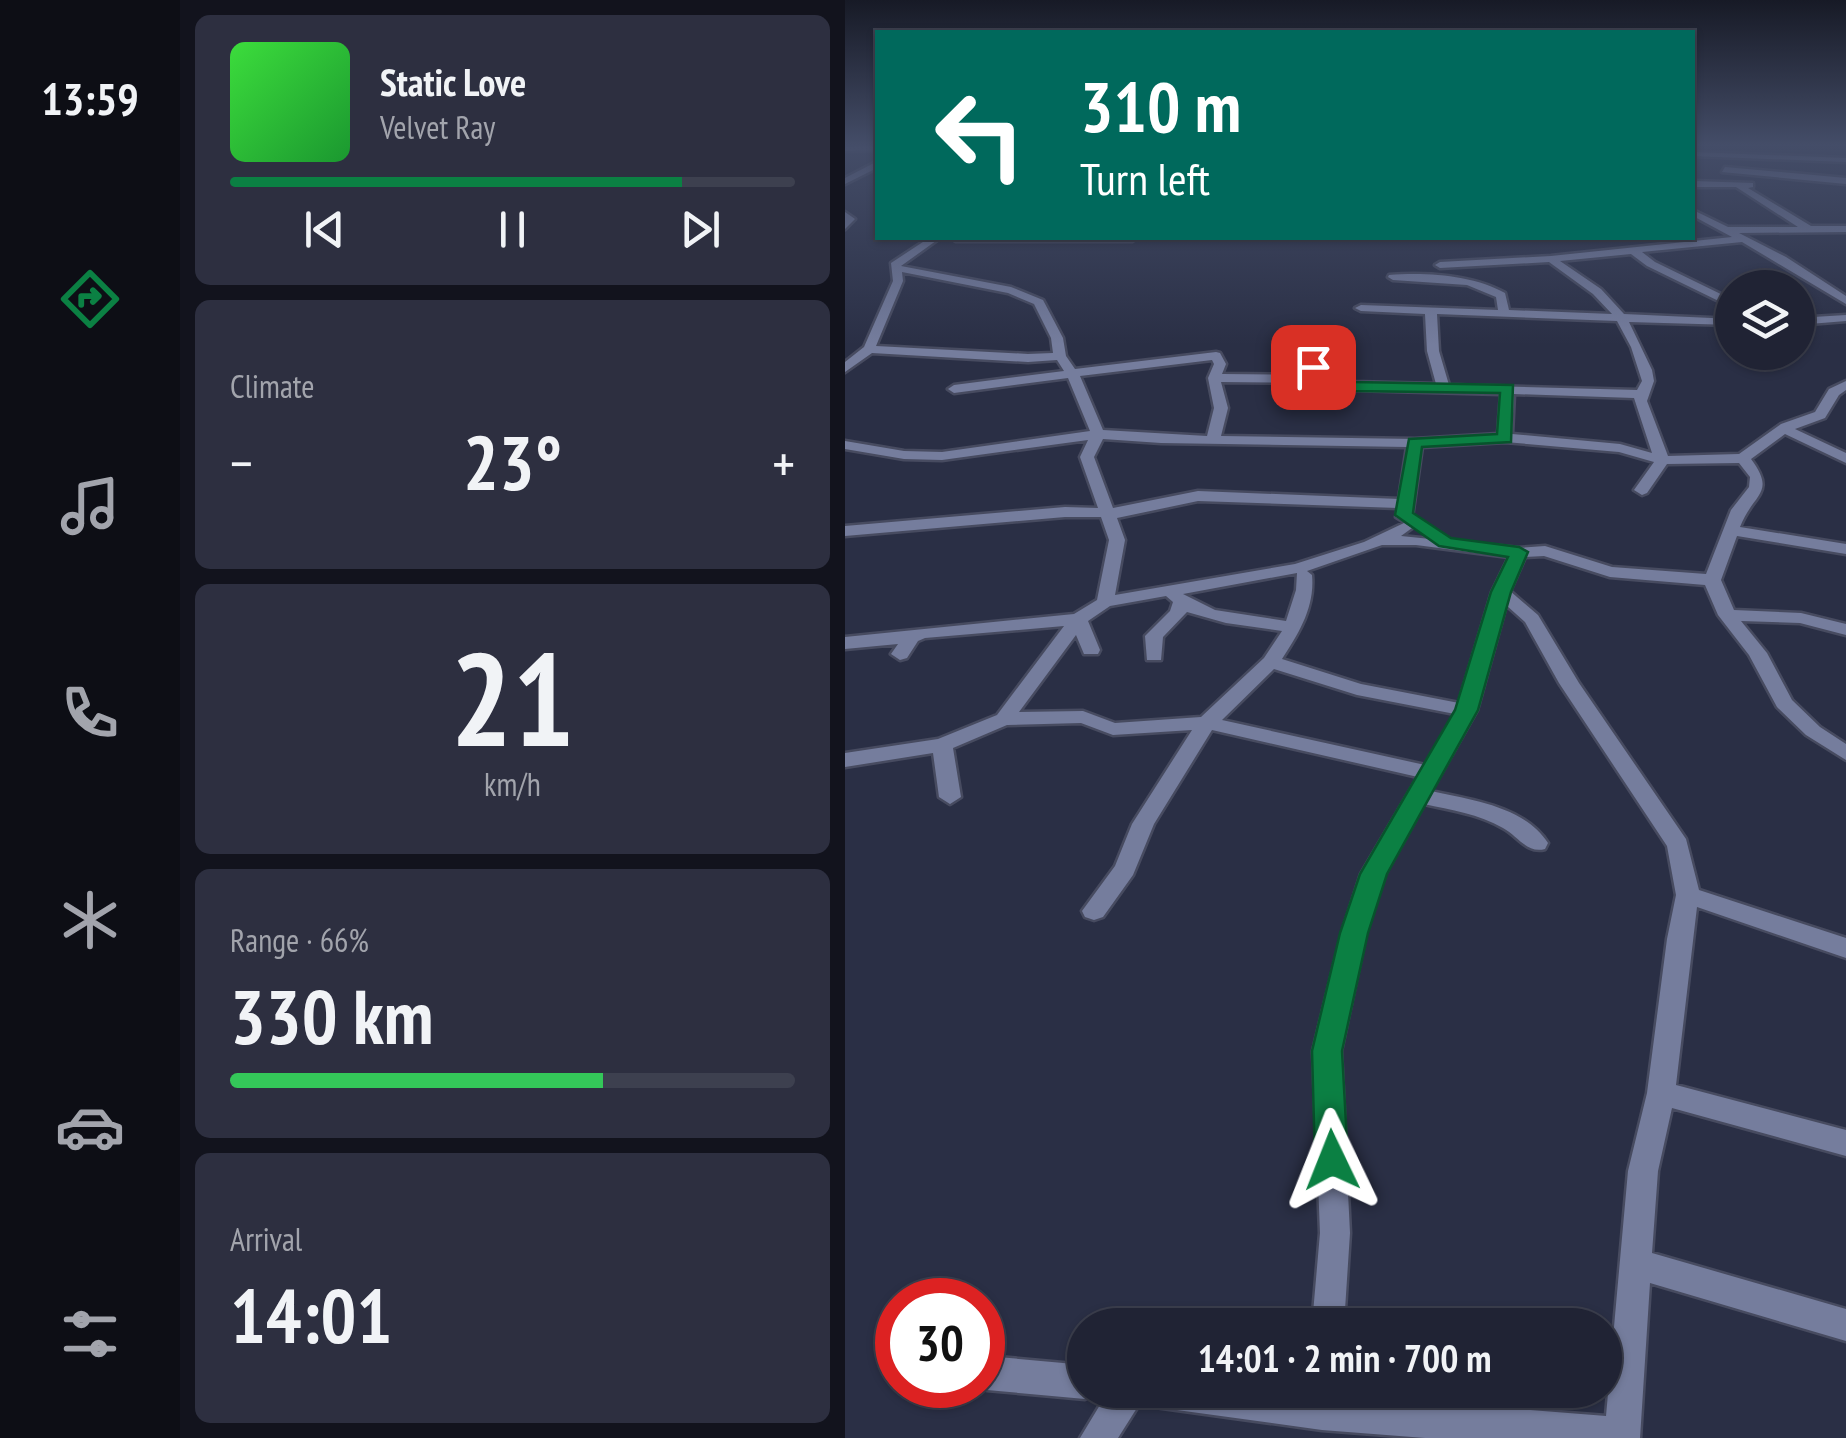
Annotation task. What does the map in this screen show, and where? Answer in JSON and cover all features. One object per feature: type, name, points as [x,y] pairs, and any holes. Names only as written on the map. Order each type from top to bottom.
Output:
[{"type":"street","points":[[1779,211],[1808,229]]},
{"type":"street","points":[[845,215],[850,219],[845,226]]},
{"type":"street","points":[[1695,216],[1821,282],[1846,300]]},
{"type":"street","points":[[1723,230],[1846,229]]},
{"type":"street","points":[[1440,266],[1741,239]]},
{"type":"street","points":[[845,368],[869,349],[901,258],[932,240]]},
{"type":"street","points":[[1633,250],[1651,264],[1715,297]]},
{"type":"street","points":[[1551,259],[1602,296],[1622,319],[1645,366],[1648,381],[1641,394],[1642,410],[1650,421],[1663,460]]},
{"type":"street","points":[[898,274],[936,274],[1029,296],[1039,302],[1099,434]]},
{"type":"street","points":[[1393,277],[1485,286],[1501,295],[1504,313]]},
{"type":"street","points":[[1821,282],[1846,280]]},
{"type":"street","points":[[1361,308],[1715,322]]},
{"type":"street","points":[[1431,313],[1433,351],[1443,388]]},
{"type":"street","points":[[1815,321],[1846,318]]},
{"type":"street","points":[[869,349],[1012,356],[1059,352]]},
{"type":"street","points":[[954,390],[1074,376],[1113,364],[1216,356],[1219,364],[1214,378],[1221,408],[1213,440]]},
{"type":"street","points":[[1214,378],[1317,373],[1353,386],[1641,394]]},
{"type":"street","points":[[845,444],[904,455],[942,456],[1099,434],[1213,440],[1415,442],[1505,438],[1620,448],[1663,460],[1743,458],[1787,427],[1820,415],[1834,392],[1846,385]]},
{"type":"street","points":[[1505,438],[1508,388]]},
{"type":"street","points":[[1787,430],[1846,460]]},
{"type":"street","points":[[1099,434],[1087,457],[1117,540],[1105,602]]},
{"type":"street","points":[[1004,719],[1078,619],[1105,602],[1175,596],[1303,569],[1382,541],[1407,522],[1415,442]]},
{"type":"street","points":[[1743,458],[1757,477],[1757,487],[1730,530],[1712,580],[1727,615],[1758,653],[1784,703],[1813,732],[1846,752]]},
{"type":"street","points":[[1643,490],[1663,460]]},
{"type":"street","points":[[845,531],[1065,512],[1125,513],[1198,496],[1407,522],[1445,542],[1519,552],[1545,551],[1571,556],[1610,572],[1712,580]]},
{"type":"street","points":[[1407,522],[1445,542]]},
{"type":"street","points":[[1730,530],[1846,549]]},
{"type":"street","points":[[1329,1308],[1335,1233],[1327,1051],[1354,933],[1373,874],[1467,710],[1501,592],[1519,552]]},
{"type":"street","points":[[1094,911],[1125,869],[1143,824],[1207,723],[1271,662],[1293,628],[1305,590],[1303,569]]},
{"type":"street","points":[[1383,1408],[1621,1436],[1643,1171],[1661,1093],[1688,895],[1678,845],[1569,683],[1531,619],[1501,592]]},
{"type":"street","points":[[1175,596],[1207,617],[1261,620],[1293,628]]},
{"type":"street","points":[[1154,656],[1154,636],[1178,613],[1175,596]]},
{"type":"street","points":[[1727,615],[1801,618],[1846,630]]},
{"type":"street","points":[[845,643],[912,638],[931,631],[1078,619]]},
{"type":"street","points":[[1078,619],[1091,650]]},
{"type":"street","points":[[899,654],[912,638]]},
{"type":"street","points":[[1271,662],[1357,689],[1467,710]]},
{"type":"street","points":[[845,760],[942,744],[1004,719],[1083,716],[1113,729],[1207,723],[1432,773]]},
{"type":"street","points":[[942,744],[950,797]]},
{"type":"street","points":[[1420,796],[1497,816],[1525,828],[1537,843]]},
{"type":"street","points":[[1688,895],[1846,948]]},
{"type":"street","points":[[1661,1093],[1846,1142]]},
{"type":"street","points":[[1638,1264],[1846,1325]]},
{"type":"street","points":[[1005,1375],[1067,1380]]},
{"type":"street","points":[[1098,1438],[1117,1408]]},
{"type":"route","points":[[1313,367],[1321,379],[1353,386],[1508,388],[1505,438],[1415,442],[1404,515],[1445,542],[1519,552],[1501,592],[1467,710],[1373,874],[1354,933],[1327,1051],[1332,1160]]}]
